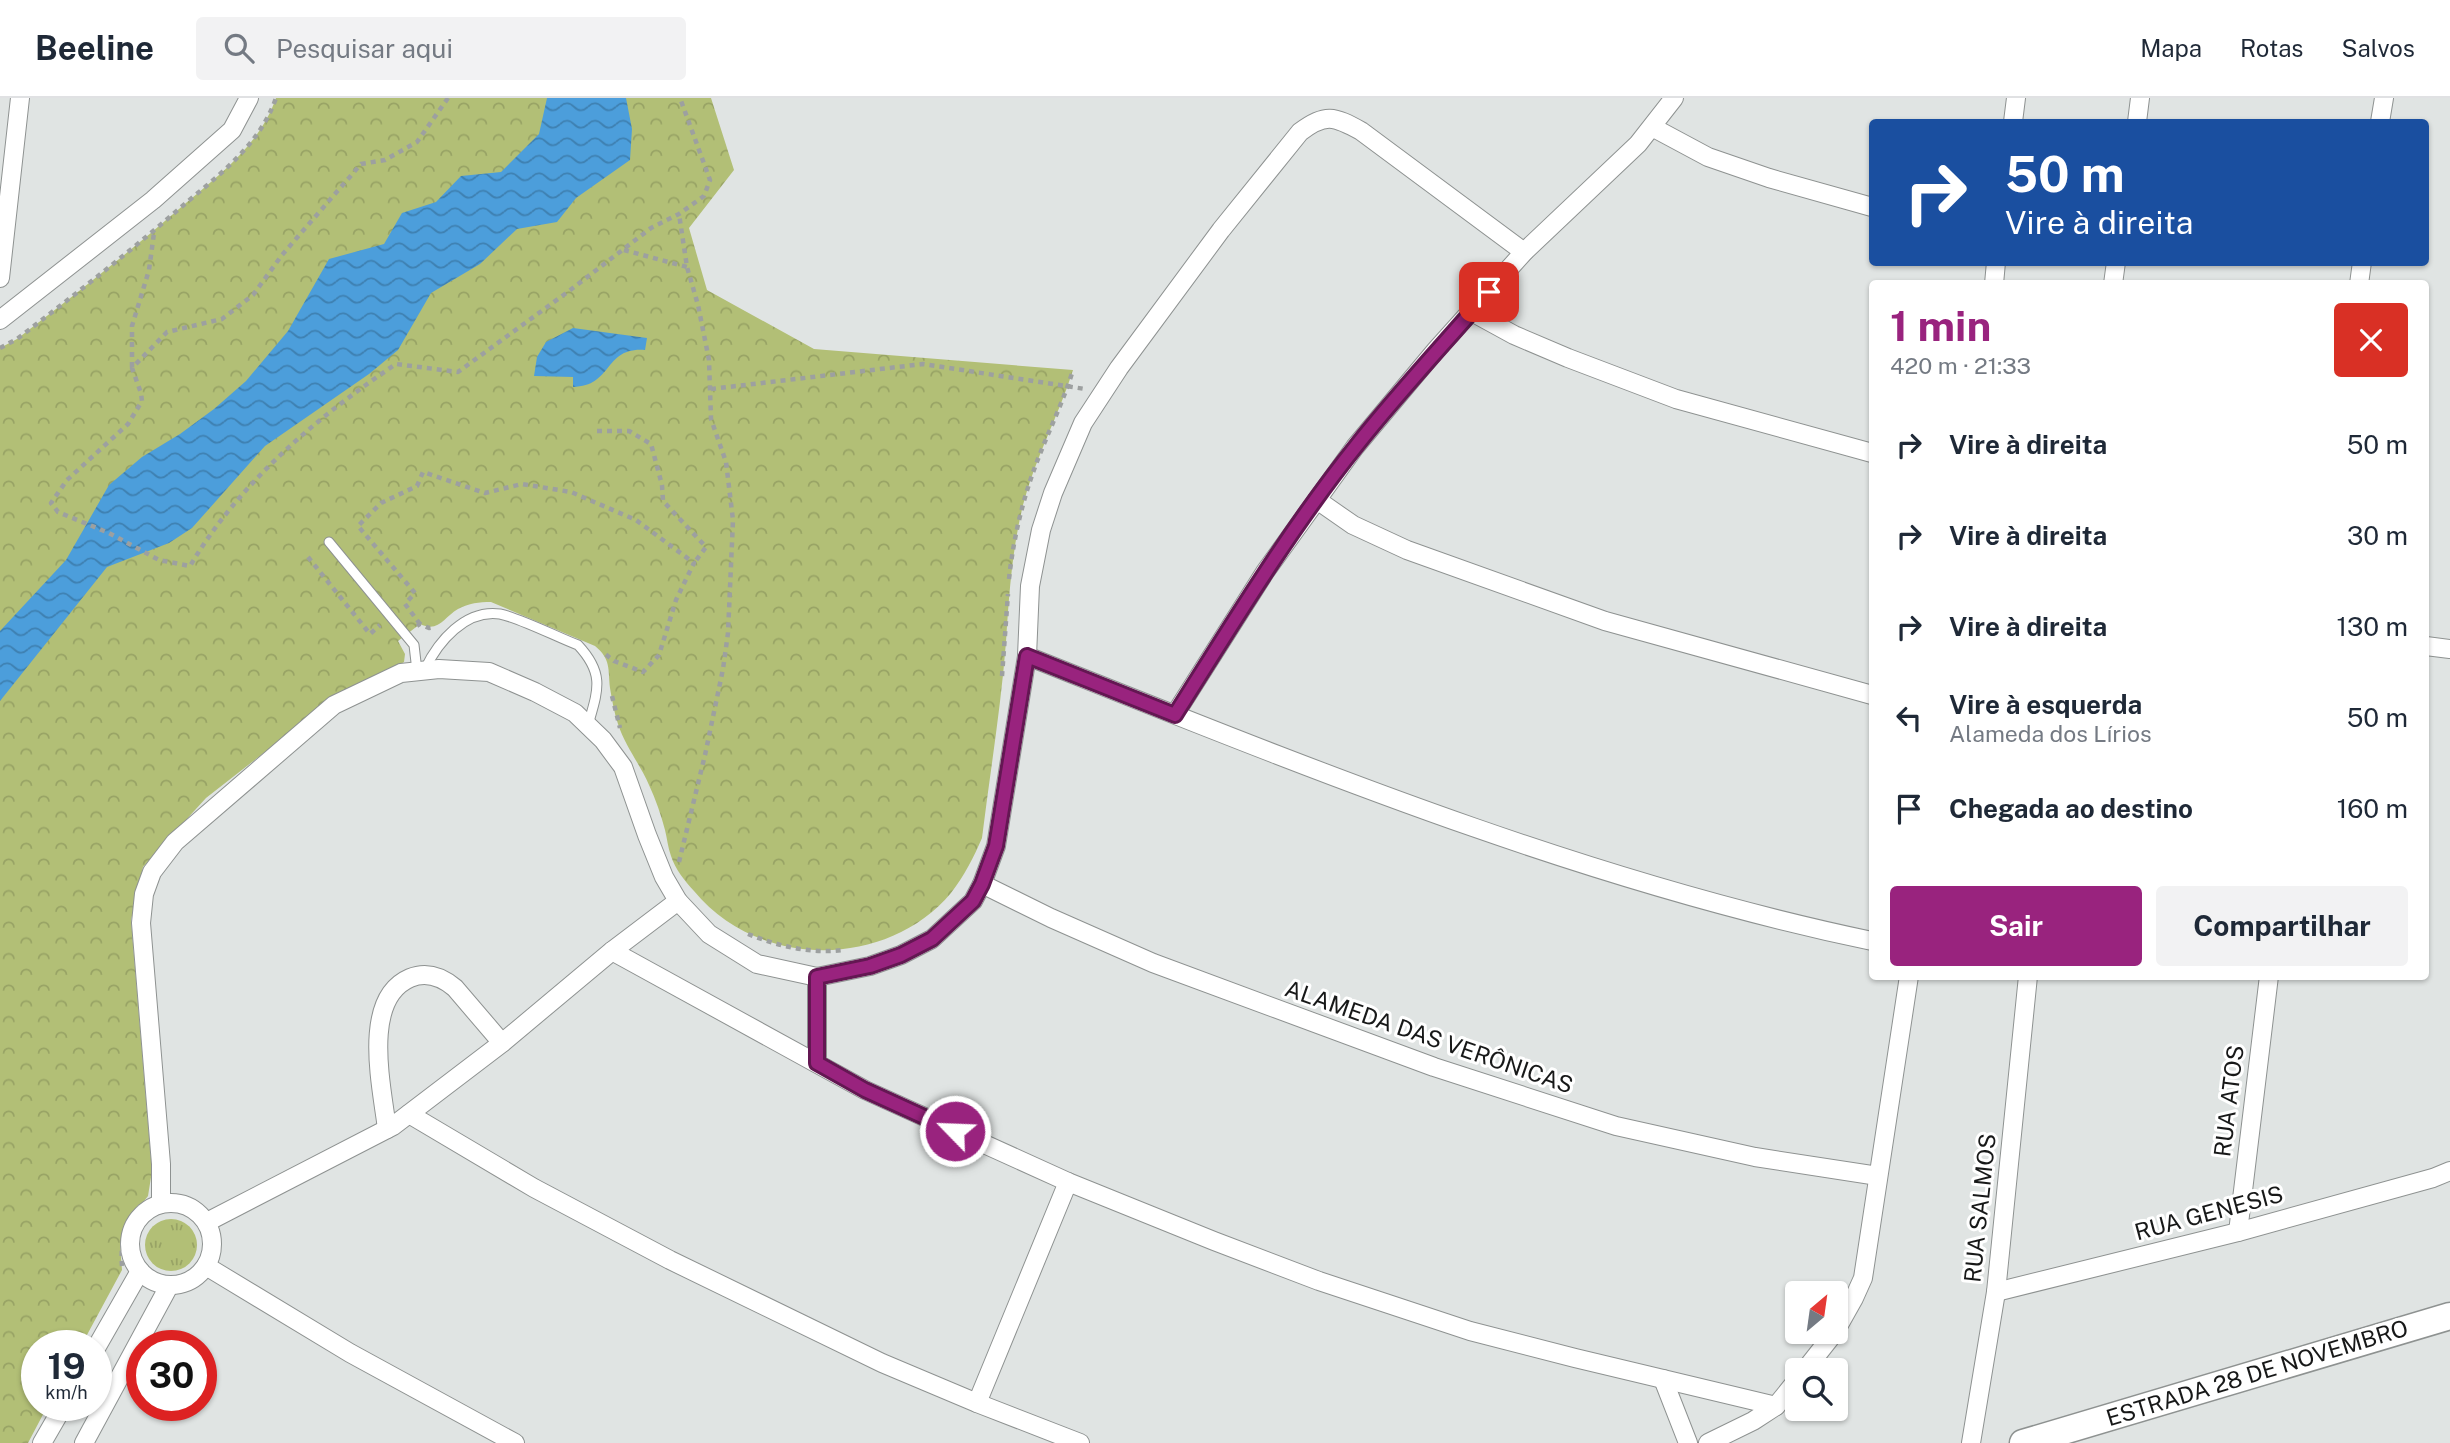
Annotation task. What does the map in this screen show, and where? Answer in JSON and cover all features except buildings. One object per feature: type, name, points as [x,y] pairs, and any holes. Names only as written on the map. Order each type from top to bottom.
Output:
[{"type":"street","points":[[0,278],[20,98]]},
{"type":"street","points":[[0,320],[153,200],[222,139],[232,130],[249,98]]},
{"type":"street","points":[[1175,715],[1265,572],[1355,447],[1436,350],[1524,252],[1638,144],[1674,98]]},
{"type":"street","points":[[2013,119],[2016,98]]},
{"type":"street","points":[[2137,119],[2140,98]]},
{"type":"street","points":[[2380,119],[2384,98]]},
{"type":"street","points":[[104,1330],[131,1270],[132,1230],[154,1200],[162,1164],[141,923],[144,894],[152,872],[175,842],[334,705],[401,673],[439,669],[489,672],[535,692],[575,713],[603,740],[623,767],[664,877],[678,901],[709,934],[757,964],[817,977],[901,955],[932,939],[973,901],[996,846],[1027,656],[1030,586],[1041,530],[1083,422],[1221,230],[1300,132],[1316,120],[1332,118],[1344,121],[1524,252]]},
{"type":"street","points":[[1652,127],[1708,157],[1869,207]]},
{"type":"street","points":[[1472,313],[1568,358],[1676,399],[1869,452]]},
{"type":"street","points":[[1317,500],[1353,525],[1407,550],[1605,621],[1869,694]]},
{"type":"street","points":[[2429,646],[2450,649]]},
{"type":"street","points":[[1027,656],[1404,803],[1638,883],[1869,940]]},
{"type":"street","name":"ALAMEDA DAS VERÔNICAS","points":[[982,884],[1153,963],[1460,1075],[1616,1126],[1755,1157],[1878,1176]]},
{"type":"street","points":[[207,1222],[387,1129],[410,1114],[678,901]]},
{"type":"street","points":[[612,951],[865,1090],[1068,1182],[1332,1285],[1470,1331],[1776,1406]]},
{"type":"street","points":[[387,1129],[380,1063],[380,1020],[385,1002],[402,982],[419,975],[434,975],[446,981],[502,1043]]},
{"type":"street","points":[[817,977],[817,1063]]},
{"type":"street","points":[[1848,1308],[1863,1278],[1908,980]]},
{"type":"street","name":"RUA SALMOS","points":[[1971,1443],[1996,1292],[2028,980]]},
{"type":"street","name":"RUA ATOS","points":[[2238,1232],[2269,980]]},
{"type":"street","points":[[410,1114],[534,1188],[670,1260],[882,1363],[1080,1443]]},
{"type":"street","name":"RUA GENESIS","points":[[1996,1292],[2238,1232],[2450,1171]]},
{"type":"street","points":[[977,1403],[1068,1182]]},
{"type":"street","points":[[131,1270],[169,1286],[179,1285],[192,1280],[206,1266],[213,1248],[207,1222],[198,1213],[187,1206],[154,1200]]},
{"type":"street","points":[[206,1266],[350,1353],[515,1443]]},
{"type":"street","points":[[83,1443],[169,1286]]},
{"type":"street","name":"ESTRADA 28 DE NOVEMBRO","points":[[2023,1443],[2450,1316]]},
{"type":"street","points":[[1814,1358],[1825,1344]]},
{"type":"street","points":[[1663,1379],[1688,1443]]},
{"type":"street","points":[[1708,1443],[1753,1421],[1776,1406],[1785,1395]]},
{"type":"street","points":[[43,1443],[55,1421]]},
{"type":"lane","points":[[329,542],[414,645],[420,671]]},
{"type":"lane","points":[[420,671],[435,648],[463,623],[479,616],[502,614],[578,645],[586,654],[599,682],[587,725]]},
{"type":"path","points":[[132,368],[167,332],[222,320],[253,295],[282,255],[360,164],[386,160],[417,142],[448,98]]},
{"type":"path","points":[[154,233],[149,270],[132,326],[132,368],[142,393],[142,401],[128,424],[66,480],[51,503],[58,512],[159,560],[190,566],[203,544],[241,495],[265,470],[326,416],[384,372],[396,364],[457,372],[651,228],[679,214],[705,196],[710,180],[680,98]]},
{"type":"path","points":[[671,856],[677,865],[705,755],[728,633],[733,520],[726,462],[711,419],[707,349],[687,267],[679,214]]},
{"type":"path","points":[[623,249],[687,267]]},
{"type":"path","points":[[710,389],[923,364],[1103,393]]},
{"type":"path","points":[[1001,681],[1010,572],[1024,502],[1073,370]]},
{"type":"path","points":[[595,646],[614,661],[643,672],[659,655],[676,600],[694,563],[706,547],[663,501],[662,485],[651,444],[629,431],[597,431]]},
{"type":"path","points":[[443,622],[429,628],[420,624],[405,604],[415,593],[358,526],[381,503],[417,486],[423,472],[485,493],[522,484],[571,492],[636,520],[694,563]]},
{"type":"path","points":[[308,557],[370,634],[383,622],[398,641],[420,624]]},
{"type":"path","points":[[601,651],[610,664]]},
{"type":"path","points":[[611,694],[621,733]]},
{"type":"path","points":[[739,928],[770,942],[792,948],[814,951],[847,949]]},
{"type":"path","points":[[131,1270],[120,1244],[131,1218],[154,1200]]},
{"type":"green space","points":[[276,98],[711,98],[734,170],[689,228],[707,290],[814,349],[1073,370],[1034,470],[1019,522],[982,838],[951,893],[924,918],[892,936],[858,947],[822,950],[786,946],[752,935],[721,917],[694,891],[675,866],[654,796],[618,724],[608,665],[604,655],[595,646],[491,602],[462,607],[432,627],[420,624],[398,641],[405,654],[404,662],[279,741],[206,798],[143,867],[131,920],[152,1171],[148,1196],[131,1218],[120,1244],[122,1270],[90,1330],[21,1330],[21,1421],[40,1421],[28,1443],[0,1443],[0,348],[17,339],[99,275],[222,172],[248,146],[269,115]]},
{"type":"green space","points":[[171,1219],[190,1226],[197,1245],[190,1264],[171,1271],[152,1264],[145,1245],[152,1226]]},
{"type":"water","points":[[547,98],[626,98],[632,129],[630,160],[576,198],[557,222],[517,229],[480,264],[431,293],[398,350],[369,374],[265,446],[192,528],[169,543],[107,567],[0,701],[0,631],[66,560],[109,485],[142,457],[214,409],[246,381],[288,331],[329,259],[384,244],[402,213],[436,202],[461,176],[501,172],[539,134]]},
{"type":"water","points":[[573,328],[647,338],[645,350],[622,354],[603,374],[586,385],[573,387],[573,377],[534,376],[537,357],[546,342]]},
{"type":"route","points":[[955,1131],[865,1090],[817,1063],[817,977],[870,966],[901,955],[932,939],[973,901],[996,846],[1027,656],[1175,715],[1265,572],[1355,447],[1436,350],[1489,292]]}]
